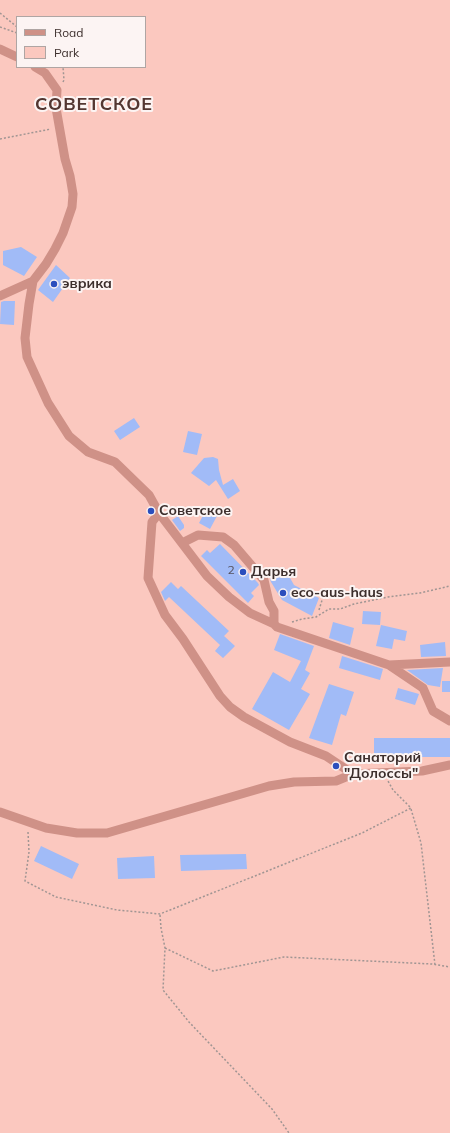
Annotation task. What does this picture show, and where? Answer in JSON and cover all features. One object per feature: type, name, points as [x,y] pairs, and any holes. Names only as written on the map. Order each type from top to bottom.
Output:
[{"type":"street","points":[[0,49],[16,57]]},
{"type":"street","points":[[37,68],[45,73],[58,90],[56,108],[73,194],[72,207],[63,233],[46,264],[33,281],[29,304],[26,338],[27,357],[48,403],[69,436],[88,452],[115,462],[149,496],[159,513],[207,576],[229,597],[250,613],[276,625],[389,665],[423,688],[434,711],[450,721]]},
{"type":"street","points":[[0,296],[33,281]]},
{"type":"street","points":[[159,513],[152,522],[148,578],[165,615],[183,639],[220,696],[230,707],[244,717],[290,742],[326,756],[353,774]]},
{"type":"street","points":[[182,543],[198,535],[223,537],[234,545],[264,580],[269,602],[274,611],[276,625]]},
{"type":"street","points":[[389,665],[450,662]]},
{"type":"street","points":[[0,812],[46,828],[77,833],[107,833],[269,786],[294,782],[336,781],[353,774],[422,771],[450,765]]},
{"type":"path","points":[[0,13],[16,26]]},
{"type":"path","points":[[0,27],[16,33]]},
{"type":"path","points":[[58,90],[64,80],[63,68]]},
{"type":"path","points":[[0,139],[59,128]]},
{"type":"path","points":[[264,580],[286,568]]},
{"type":"path","points":[[276,625],[302,618],[316,617],[329,609],[340,609],[354,604],[388,597],[420,593],[450,586]]},
{"type":"path","points":[[319,610],[323,597]]},
{"type":"path","points":[[383,772],[393,790],[411,808],[421,843],[435,965]]},
{"type":"path","points":[[28,822],[29,852],[26,881],[56,897],[117,910],[160,914],[362,833],[411,808]]},
{"type":"path","points":[[160,914],[165,948],[163,990],[189,1022],[272,1109],[289,1133]]},
{"type":"path","points":[[165,948],[213,971],[284,957],[450,967]]},
{"type":"green space","points":[[0,0],[450,0],[450,1133],[0,1133]]},
{"type":"building","points":[[21,247],[37,257],[24,276],[3,265],[3,251]]},
{"type":"building","name":"эврика","points":[[56,265],[70,278],[53,302],[38,290]]},
{"type":"building","points":[[15,301],[14,325],[0,324],[1,302]]},
{"type":"building","points":[[134,418],[140,427],[120,440],[114,431]]},
{"type":"building","points":[[188,431],[202,434],[197,455],[183,452]]},
{"type":"building","points":[[213,457],[218,459],[223,485],[233,479],[240,491],[228,499],[216,480],[209,486],[191,473],[204,458]]},
{"type":"building","points":[[206,510],[217,516],[210,529],[199,523]]},
{"type":"building","points":[[178,516],[184,525],[184,528],[180,531],[172,520]]},
{"type":"building","points":[[220,544],[259,585],[251,593],[254,596],[248,603],[201,556],[207,550],[210,553]]},
{"type":"building","points":[[285,569],[294,585],[319,598],[312,616],[282,600],[271,582],[270,579]]},
{"type":"building","points":[[171,582],[178,589],[181,586],[229,631],[224,636],[235,646],[223,658],[215,651],[220,645],[169,597],[165,601],[161,592]]},
{"type":"building","points":[[363,611],[381,612],[380,625],[362,624]]},
{"type":"building","points":[[333,622],[354,628],[350,645],[329,638]]},
{"type":"building","points":[[381,625],[407,631],[405,641],[394,639],[392,649],[376,646]]},
{"type":"building","points":[[280,634],[314,646],[305,670],[310,673],[301,689],[310,694],[289,730],[252,709],[273,672],[290,682],[301,661],[274,650]]},
{"type":"building","points":[[445,642],[446,656],[421,657],[420,645]]},
{"type":"building","points":[[342,656],[383,669],[380,680],[339,668]]},
{"type":"building","points":[[443,668],[440,687],[428,685],[407,670]]},
{"type":"building","points":[[442,681],[450,681],[450,692],[442,692]]},
{"type":"building","points":[[329,684],[354,692],[346,716],[341,714],[332,745],[309,738]]},
{"type":"building","points":[[398,688],[419,694],[415,705],[395,699]]},
{"type":"building","points":[[374,738],[450,738],[450,757],[374,757]]},
{"type":"building","points":[[41,846],[79,864],[72,879],[34,861]]},
{"type":"building","points":[[246,854],[247,869],[181,871],[180,855]]},
{"type":"building","points":[[154,856],[155,878],[118,879],[117,858]]},
{"type":"place","name":"эврика","points":[[54,284]]},
{"type":"place","name":"Советское","points":[[151,511]]},
{"type":"place","name":"Дарья","points":[[243,572]]},
{"type":"place","name":"eco-aus-haus","points":[[283,593]]},
{"type":"place","name":"Санаторий \"Долоссы\"","points":[[336,766]]},
{"type":"district","name":"СОВЕТСКОЕ","points":[[94,105]]}]
